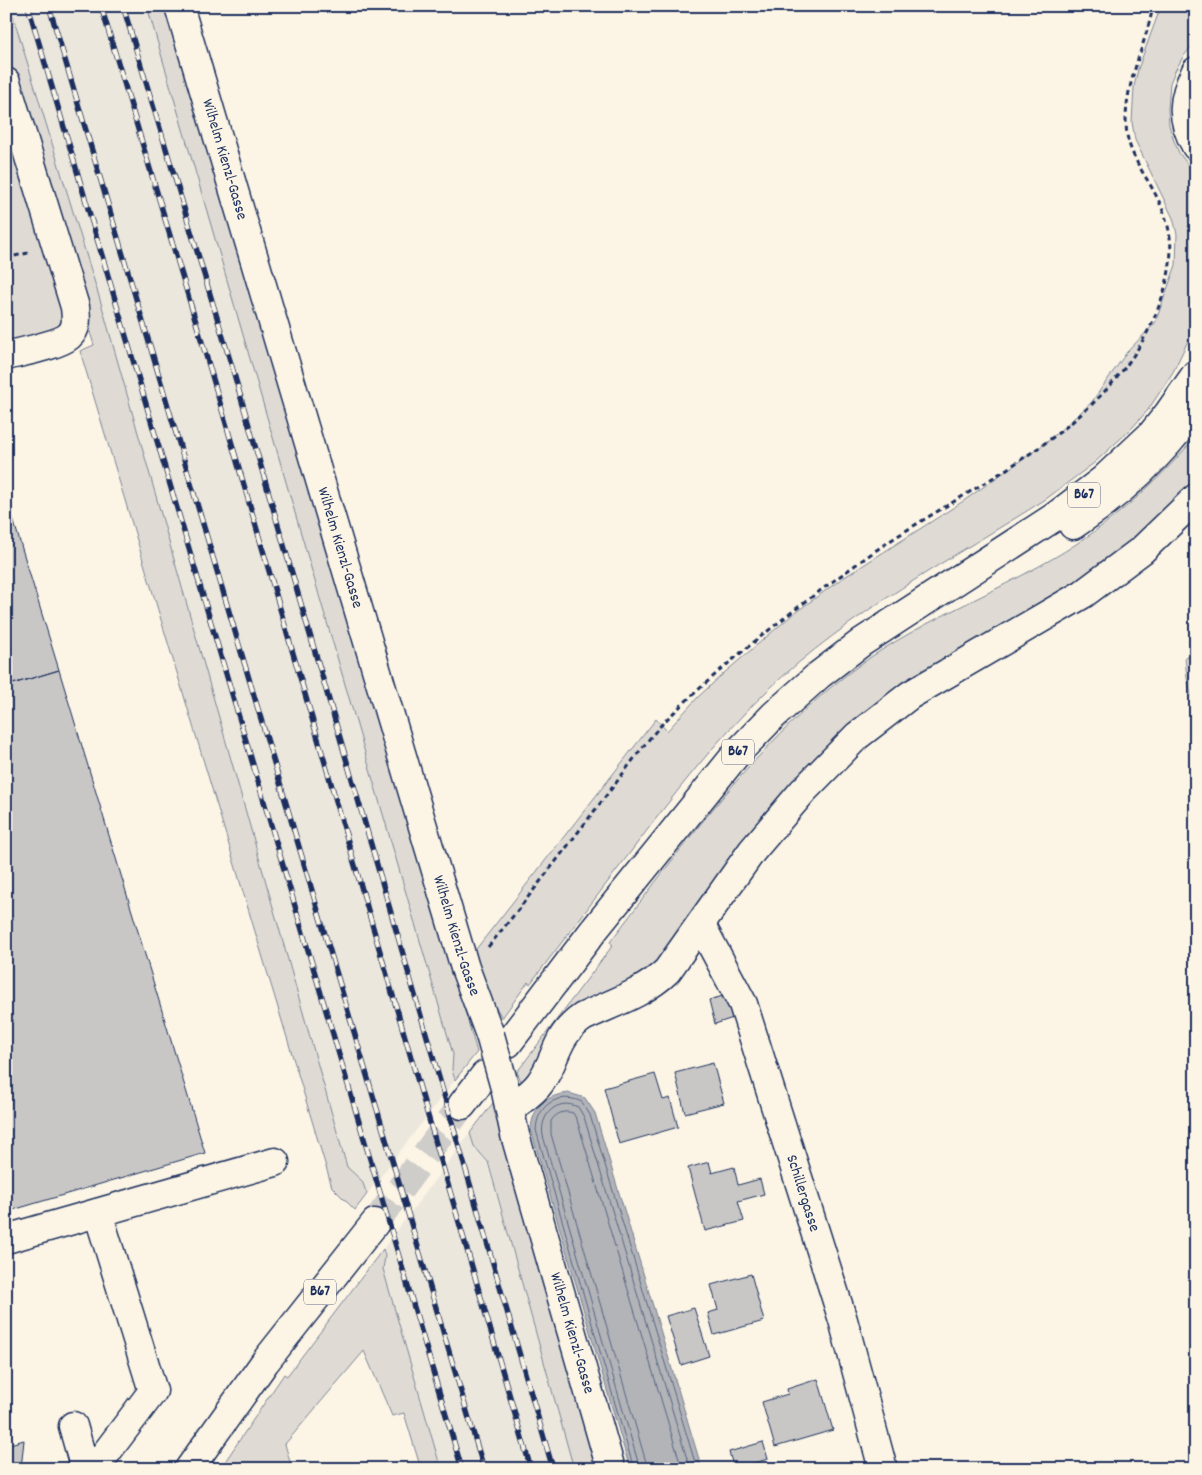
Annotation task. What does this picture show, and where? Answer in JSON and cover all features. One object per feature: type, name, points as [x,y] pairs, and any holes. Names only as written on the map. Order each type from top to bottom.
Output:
[{"type":"main road","name":"Wilhelm Kienzl-Gasse","points":[[179,6],[465,968],[499,1039],[500,1091],[515,1135],[611,1469]]},
{"type":"main road","points":[[1196,71],[1187,89],[1184,111],[1188,134],[1196,146]]},
{"type":"main road","points":[[6,82],[70,289],[76,318],[75,328],[70,336],[60,341],[6,356]]},
{"type":"main road","name":"B67","points":[[499,1039],[594,930],[744,746],[774,715],[862,642],[1053,518],[1104,479],[1152,434],[1196,374]]},
{"type":"main road","points":[[946,588],[1051,538],[1096,509],[1130,484],[1180,431],[1196,408]]},
{"type":"main road","points":[[462,1105],[500,1091],[540,1083],[569,1028],[583,1017],[631,996],[656,981],[678,957],[752,851],[834,758],[857,736],[910,695],[1083,594],[1142,550],[1196,498]]},
{"type":"main road","name":"Schillergasse","points":[[701,925],[743,1004],[843,1320],[883,1469]]},
{"type":"main road","points":[[6,1239],[275,1162]]},
{"type":"main road","points":[[94,1469],[153,1391],[98,1213]]},
{"type":"main road","name":"B67","points":[[189,1469],[265,1362],[375,1223]]},
{"type":"main road","points":[[73,1426],[85,1469]]},
{"type":"path","points":[[465,968],[488,946],[665,721],[775,624],[834,580],[888,543],[1045,443],[1092,405],[1132,357],[1154,316],[1165,289],[1172,248],[1171,233],[1158,198],[1134,157],[1128,138],[1126,117],[1132,73],[1143,45],[1153,6]]},
{"type":"shaded area","points":[[6,6],[10,6],[101,303],[347,1167],[362,1181],[367,1194],[355,1210],[332,1187],[80,351],[94,345],[6,59]]},
{"type":"shaded area","points":[[10,6],[147,6],[453,1054],[452,1070],[455,1080],[367,1194],[362,1181],[347,1167],[101,303]]},
{"type":"shaded area","points":[[147,6],[169,6],[477,1052],[455,1080],[452,1070],[453,1054]]},
{"type":"shaded area","points":[[1161,6],[1196,6],[1196,41],[1183,57],[1170,83],[1168,109],[1169,125],[1179,153],[1196,175],[1196,324],[1173,372],[1148,410],[1131,429],[1094,463],[1046,499],[938,565],[866,612],[798,663],[767,691],[693,771],[502,1018],[497,1009],[491,1005],[473,953],[656,719],[667,731],[698,697],[792,615],[840,580],[962,502],[1047,442],[1091,403],[1127,352],[1155,323],[1176,265],[1177,234],[1173,218],[1135,140],[1132,122],[1134,87],[1138,69]]},
{"type":"shaded area","points":[[6,108],[68,309],[57,328],[6,342]]},
{"type":"shaded area","points":[[1196,436],[1196,483],[1149,531],[1086,580],[901,689],[672,951],[539,1071],[522,1083],[517,1072],[613,945],[610,942],[721,799],[782,732],[850,672],[896,641],[1043,564],[1106,523],[1163,473]]},
{"type":"shaded area","points":[[1196,655],[1196,715],[1187,678],[1185,657]]},
{"type":"shaded area","points":[[493,1103],[501,1125],[599,1469],[574,1469],[488,1162],[474,1146],[470,1133]]},
{"type":"shaded area","points":[[470,1133],[474,1146],[487,1162],[574,1469],[441,1469],[383,1269],[385,1256],[383,1249]]},
{"type":"shaded area","points":[[383,1249],[385,1256],[383,1269],[441,1469],[421,1469],[404,1413],[392,1416],[364,1351],[285,1444],[292,1469],[220,1469],[284,1374],[287,1376]]},
{"type":"water","points":[[569,1093],[585,1098],[595,1113],[702,1469],[630,1469],[531,1130],[534,1115],[542,1104],[554,1096]]},
{"type":"building","points":[[6,496],[59,670],[6,686]]},
{"type":"building","points":[[59,670],[205,1153],[6,1212],[6,686]]},
{"type":"building","points":[[730,994],[736,1017],[715,1024],[709,1000]]},
{"type":"building","points":[[713,1063],[724,1103],[685,1113],[675,1073]]},
{"type":"building","points":[[655,1074],[663,1100],[670,1098],[678,1127],[619,1144],[604,1088]]},
{"type":"building","points":[[709,1162],[712,1173],[734,1167],[738,1185],[760,1179],[764,1194],[738,1201],[744,1221],[705,1231],[688,1168]]},
{"type":"building","points":[[751,1274],[764,1321],[714,1335],[708,1313],[718,1310],[711,1285]]},
{"type":"building","points":[[694,1308],[709,1356],[681,1365],[666,1316]]},
{"type":"building","points":[[818,1379],[833,1430],[775,1447],[762,1402],[788,1394],[787,1389]]},
{"type":"building","points":[[24,1440],[21,1469],[6,1469],[6,1445]]},
{"type":"building","points":[[763,1442],[768,1459],[734,1469],[729,1452]]},
{"type":"tunnel","points":[[375,1223],[462,1105]]},
{"type":"railway","points":[[28,6],[462,1469]]},
{"type":"railway","points":[[49,6],[484,1469]]},
{"type":"railway","points":[[101,6],[211,372],[531,1469]]},
{"type":"railway","points":[[123,6],[232,367],[553,1469]]}]
